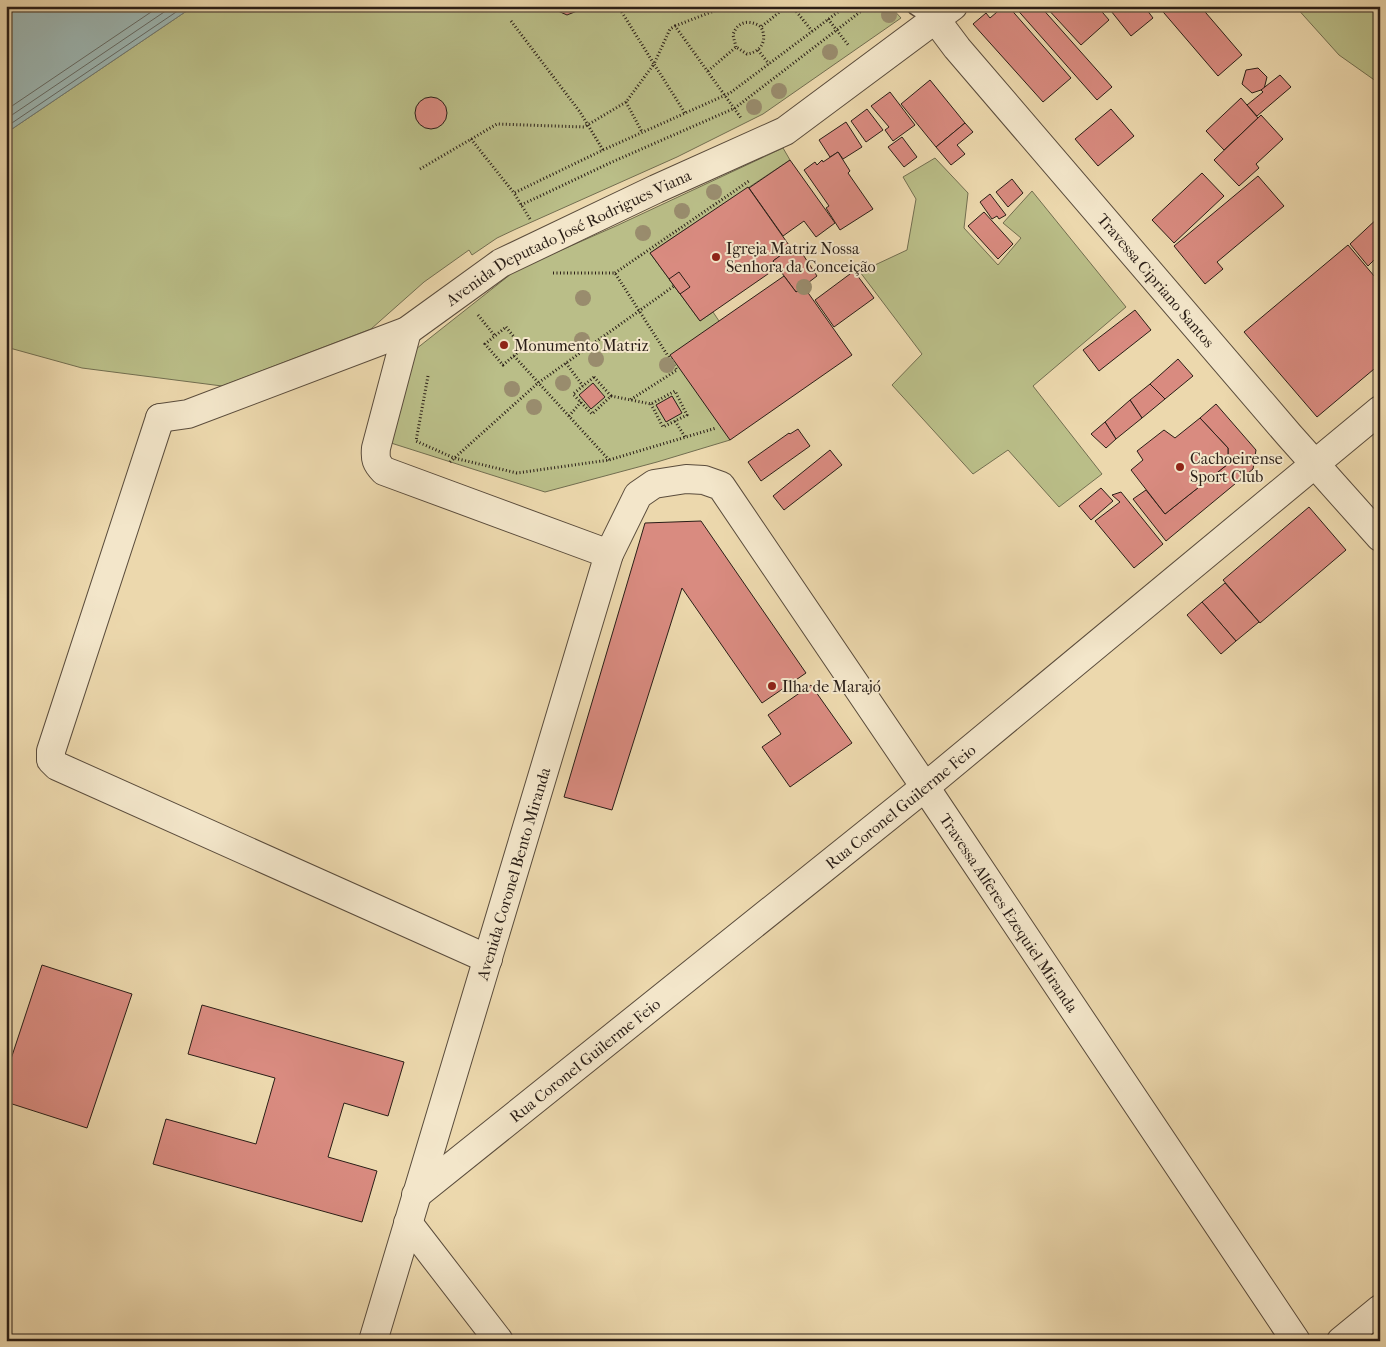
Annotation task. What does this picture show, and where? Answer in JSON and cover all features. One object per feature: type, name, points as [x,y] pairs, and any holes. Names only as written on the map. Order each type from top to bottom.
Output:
[{"type":"street","name":"Avenida Deputado José Rodrigues Viana","points":[[488,959],[57,766],[51,760],[51,751],[160,418],[188,414],[407,331],[501,263],[656,189],[785,131],[935,11]]},
{"type":"street","name":"Travessa Cipriano Santos","points":[[935,11],[957,48],[1380,537]]},
{"type":"street","points":[[407,331],[376,448],[375,457],[377,465],[384,471],[609,554]]},
{"type":"street","name":"Rua Coronel Guilerme Feio","points":[[416,1196],[925,787],[1380,410]]},
{"type":"street","name":"Avenida Coronel Bento Miranda","points":[[373,1341],[609,554],[638,496],[654,484],[686,478],[704,480],[721,486]]},
{"type":"street","name":"Travessa Alferes Ezequiel Miranda","points":[[721,486],[1296,1341]]},
{"type":"street","points":[[408,1223],[499,1341]]},
{"type":"street","points":[[1341,1341],[1380,1309]]},
{"type":"path","points":[[618,6],[685,113]]},
{"type":"path","points":[[420,169],[497,124],[584,127],[588,125],[626,102],[654,64],[670,29],[727,6]]},
{"type":"path","points":[[761,27],[787,6]]},
{"type":"path","points":[[792,6],[812,31]]},
{"type":"path","points":[[514,194],[603,150],[730,94],[846,6]]},
{"type":"path","points":[[521,205],[734,108],[868,6]]},
{"type":"path","points":[[828,19],[851,50]]},
{"type":"path","points":[[511,21],[588,125],[603,150]]},
{"type":"path","points":[[751,22],[761,27],[764,42],[758,50],[746,54],[736,47],[732,35],[737,26],[741,23],[751,22]]},
{"type":"path","points":[[675,26],[743,121]]},
{"type":"path","points":[[708,71],[736,47]]},
{"type":"path","points":[[758,50],[769,64]]},
{"type":"path","points":[[626,102],[642,132]]},
{"type":"path","points":[[471,139],[514,194],[530,219]]},
{"type":"path","points":[[547,273],[615,273],[640,310],[678,370],[630,400]]},
{"type":"path","points":[[450,462],[538,383],[674,286]]},
{"type":"path","points":[[474,310],[495,336]]},
{"type":"path","points":[[506,327],[523,348],[503,365],[485,344],[495,336],[506,327]]},
{"type":"path","points":[[514,356],[609,460]]},
{"type":"path","points":[[566,363],[583,386]]},
{"type":"path","points":[[429,367],[416,441],[454,458],[517,473],[609,460],[716,428]]},
{"type":"path","points":[[611,396],[592,414],[573,394],[594,377],[611,396],[651,404],[675,392],[687,415],[663,427],[651,404]]},
{"type":"path","points":[[569,416],[581,402]]},
{"type":"path","points":[[675,421],[685,437]]},
{"type":"green space","points":[[194,6],[890,6],[901,18],[763,114],[677,157],[497,238],[472,255],[469,250],[424,282],[371,329],[222,386],[82,368],[6,347],[6,133]]},
{"type":"green space","points":[[1295,6],[1380,6],[1380,84],[1339,55]]},
{"type":"green space","points":[[783,148],[790,160],[650,253],[700,321],[713,312],[719,321],[730,440],[545,492],[391,443],[416,349],[516,270],[616,226]]},
{"type":"green space","points":[[935,158],[968,193],[964,228],[998,265],[1021,238],[1003,223],[1032,191],[1126,307],[1033,386],[1102,474],[1059,507],[1008,450],[973,474],[892,385],[922,354],[860,272],[907,250],[916,199],[903,177]]},
{"type":"water","points":[[6,6],[194,6],[6,133]]},
{"type":"building","points":[[554,6],[580,6],[577,11],[567,15],[558,11]]},
{"type":"building","points":[[1004,6],[1008,6],[1071,78],[1043,102],[973,24],[986,13],[990,18]]},
{"type":"building","points":[[1014,6],[1040,6],[1112,87],[1097,100]]},
{"type":"building","points":[[1045,6],[1097,6],[1109,20],[1081,45]]},
{"type":"building","points":[[1107,6],[1144,6],[1153,18],[1131,36]]},
{"type":"building","points":[[1158,6],[1200,6],[1242,55],[1218,76]]},
{"type":"building","points":[[1258,68],[1267,77],[1264,89],[1252,93],[1242,84],[1246,70]]},
{"type":"building","points":[[1280,75],[1291,87],[1257,116],[1247,105],[1263,92],[1261,90]]},
{"type":"building","points":[[930,80],[965,123],[936,147],[901,104]]},
{"type":"building","points":[[890,92],[915,125],[893,141],[885,130],[889,127],[871,106]]},
{"type":"building","points":[[431,97],[443,101],[447,113],[443,125],[431,129],[419,125],[415,113],[419,101]]},
{"type":"building","points":[[1241,98],[1258,118],[1224,150],[1206,131]]},
{"type":"building","points":[[867,109],[883,130],[866,142],[851,121]]},
{"type":"building","points":[[1111,109],[1134,136],[1098,166],[1075,139]]},
{"type":"building","points":[[1261,115],[1283,139],[1256,164],[1259,168],[1239,186],[1214,160]]},
{"type":"building","points":[[846,122],[862,147],[843,159],[838,152],[830,157],[819,140]]},
{"type":"building","points":[[965,123],[973,132],[957,145],[965,154],[951,165],[936,147]]},
{"type":"building","points":[[902,137],[917,157],[904,167],[888,147]]},
{"type":"building","points":[[838,152],[850,171],[848,173],[873,209],[840,230],[826,208],[829,206],[804,170],[815,162],[817,165],[822,160],[823,162]]},
{"type":"building","points":[[790,160],[835,223],[816,237],[804,221],[783,236],[749,188]]},
{"type":"building","points":[[1202,173],[1224,196],[1174,243],[1152,220]]},
{"type":"building","points":[[1258,176],[1284,206],[1217,262],[1223,269],[1205,284],[1174,246]]},
{"type":"building","points":[[1012,179],[1023,193],[1008,207],[996,192]]},
{"type":"building","name":"Igreja Matriz Nossa Senhora da Conceição","points":[[748,187],[791,248],[773,261],[778,267],[700,321],[650,253]]},
{"type":"building","points":[[990,194],[1006,215],[999,219],[997,216],[992,219],[980,202]]},
{"type":"building","points":[[984,212],[1013,244],[998,259],[968,226]]},
{"type":"building","points":[[1380,216],[1380,254],[1368,266],[1350,244]]},
{"type":"building","points":[[796,244],[817,276],[796,292],[773,261]]},
{"type":"building","points":[[1348,245],[1380,283],[1380,364],[1317,417],[1244,332]]},
{"type":"building","points":[[854,271],[874,298],[834,327],[815,300]]},
{"type":"building","points":[[679,272],[690,287],[680,294],[669,279]]},
{"type":"building","points":[[784,276],[796,292],[804,287],[852,355],[730,440],[670,355]]},
{"type":"building","points":[[1135,310],[1151,330],[1099,371],[1083,350]]},
{"type":"building","points":[[1178,359],[1193,376],[1165,399],[1150,384]]},
{"type":"building","points":[[593,383],[605,397],[591,409],[579,395]]},
{"type":"building","points":[[1150,384],[1165,399],[1142,418],[1130,400]]},
{"type":"building","points":[[672,396],[682,413],[666,422],[656,405]]},
{"type":"building","points":[[1130,400],[1142,418],[1116,439],[1105,422]]},
{"type":"building","points":[[1216,404],[1256,450],[1253,469],[1166,541],[1133,499],[1146,490],[1165,514],[1228,464],[1228,448],[1200,418]]},
{"type":"building","name":"Cachoeirense Sport Club","points":[[1200,418],[1228,448],[1228,464],[1165,514],[1131,470],[1143,460],[1137,451],[1164,430],[1175,438]]},
{"type":"building","points":[[1105,422],[1116,439],[1106,448],[1091,434]]},
{"type":"building","points":[[798,429],[810,446],[761,481],[748,462],[789,433]]},
{"type":"building","points":[[830,450],[842,465],[784,510],[773,496]]},
{"type":"building","points":[[1101,488],[1113,501],[1091,520],[1079,506]]},
{"type":"building","points":[[1121,492],[1163,544],[1134,568],[1095,521],[1120,502],[1112,495]]},
{"type":"building","points":[[1309,507],[1346,550],[1260,623],[1223,580]]},
{"type":"building","points":[[701,521],[806,673],[762,703],[682,588],[612,810],[564,797],[645,523]]},
{"type":"building","points":[[1225,583],[1259,622],[1236,641],[1202,602]]},
{"type":"building","points":[[1202,602],[1236,641],[1221,654],[1187,615]]},
{"type":"building","points":[[811,685],[852,743],[790,787],[762,747],[781,734],[768,715]]},
{"type":"building","points":[[42,965],[132,994],[87,1128],[6,1102],[6,1074]]},
{"type":"building","points":[[202,1005],[404,1062],[388,1116],[344,1103],[328,1157],[377,1171],[362,1222],[153,1164],[166,1119],[256,1144],[275,1078],[188,1054]]},
{"type":"place","name":"Igreja Matriz Nossa Senhora da Conceição","points":[[716,257]]},
{"type":"place","name":"Monumento Matriz","points":[[504,345]]},
{"type":"place","name":"Cachoeirense Sport Club","points":[[1180,467]]},
{"type":"place","name":"Ilha de Marajó","points":[[772,686]]}]
